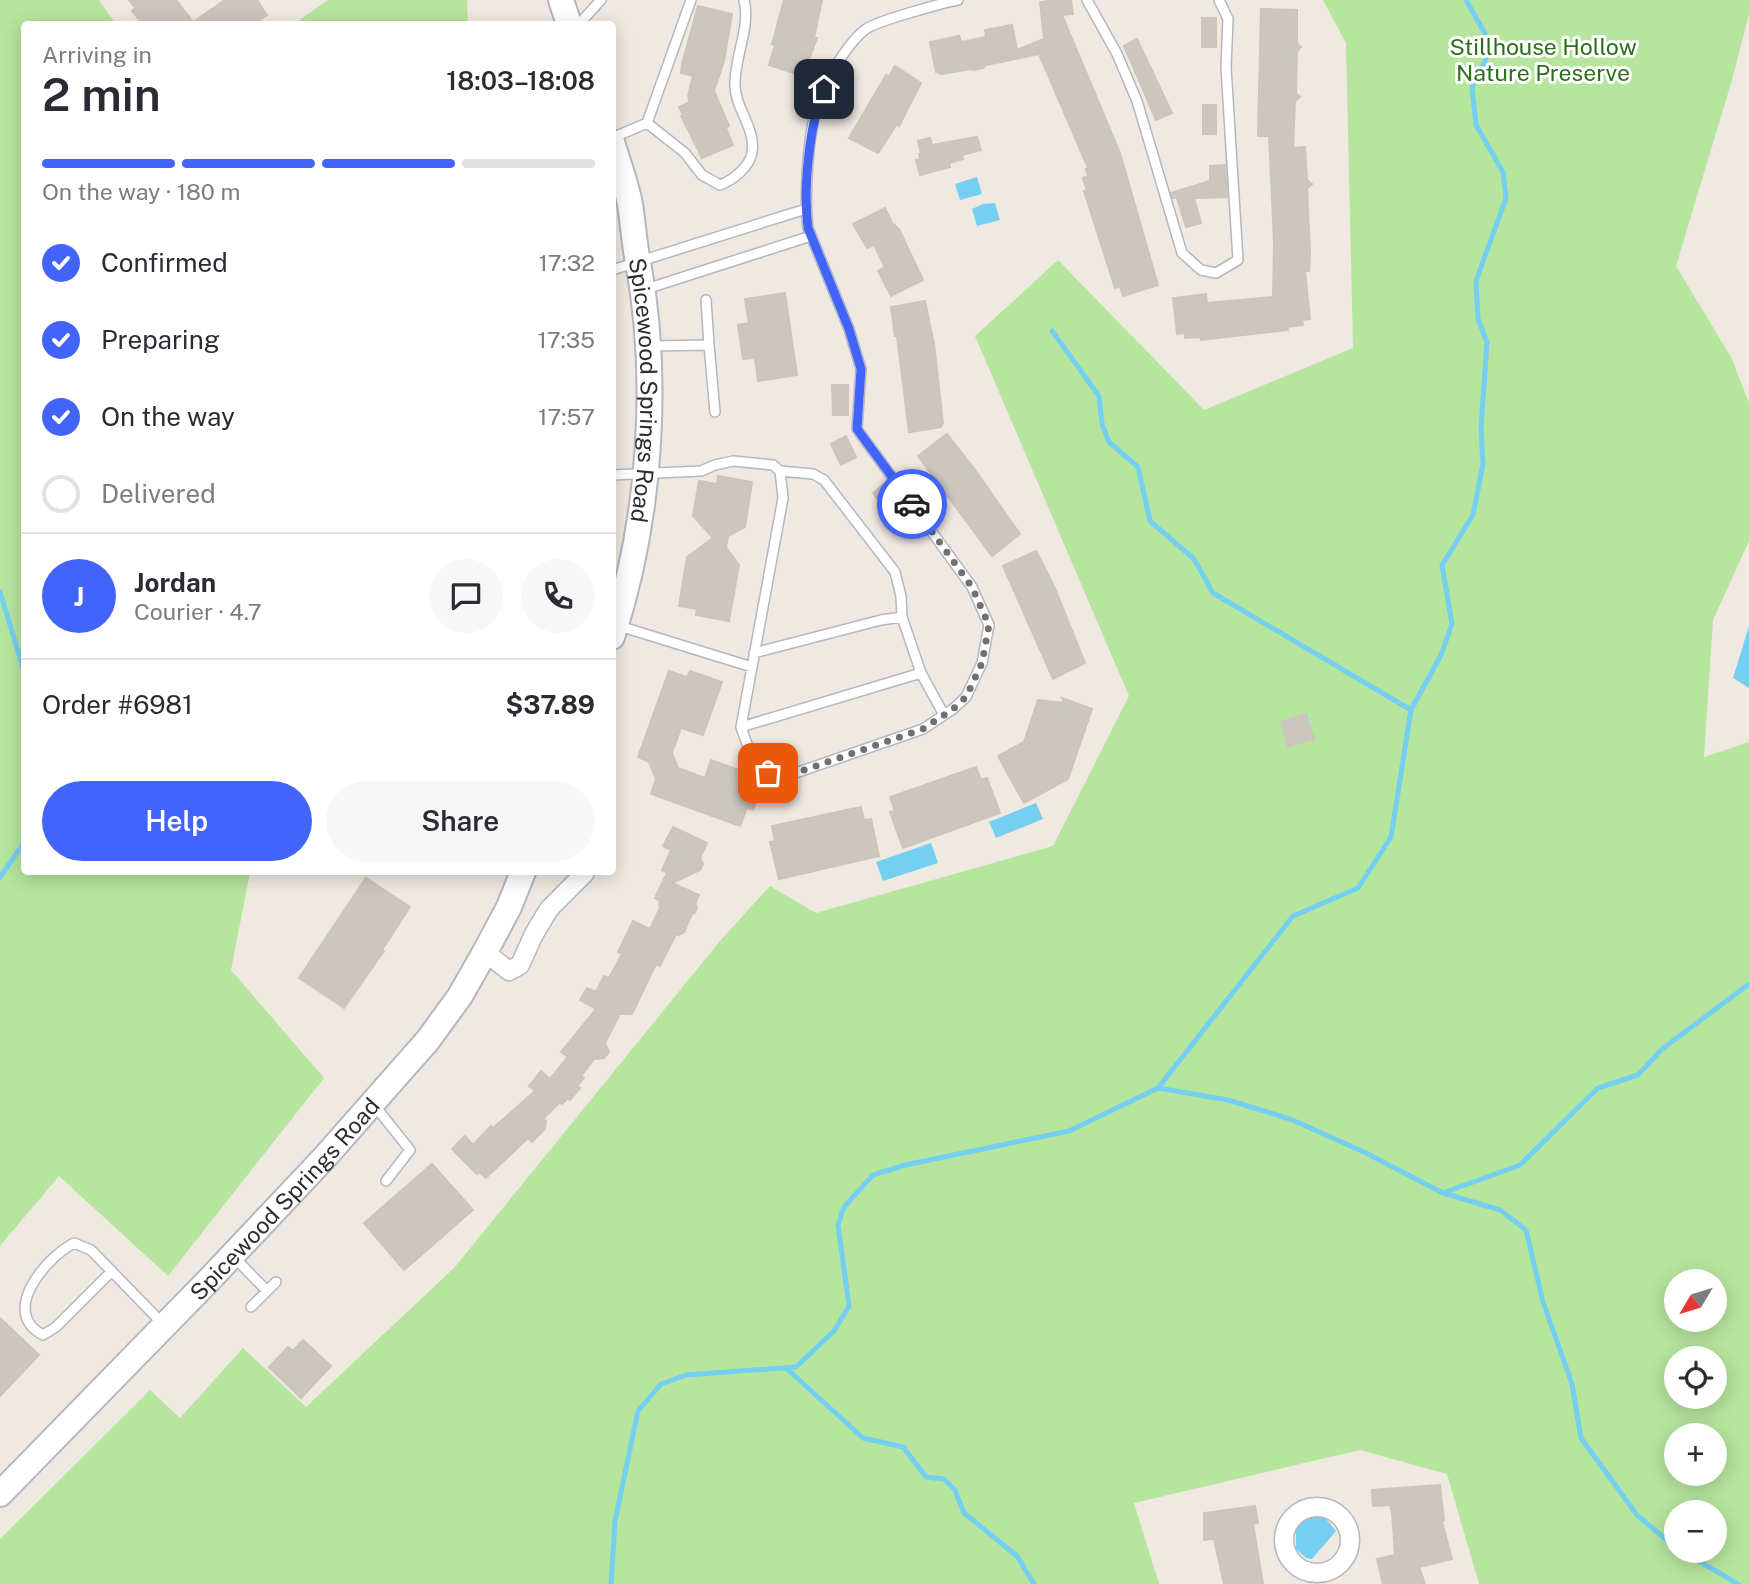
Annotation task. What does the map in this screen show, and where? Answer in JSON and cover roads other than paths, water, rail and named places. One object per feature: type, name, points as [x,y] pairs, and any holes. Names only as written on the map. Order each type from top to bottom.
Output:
[{"type":"main road","points":[[561,0],[568,21]]},
{"type":"main road","name":"Spicewood Springs Road","points":[[616,154],[630,203],[638,263],[647,346],[648,409],[646,474],[637,540],[616,623]]},
{"type":"main road","name":"Spicewood Springs Road","points":[[0,1494],[232,1255],[373,1103],[436,1029],[460,996],[485,952],[509,907],[522,875]]},
{"type":"street","points":[[485,952],[509,971],[520,965],[549,909],[583,875]]},
{"type":"lane","points":[[582,21],[601,0]]},
{"type":"lane","points":[[616,138],[646,123],[691,0]]},
{"type":"lane","points":[[646,123],[685,153],[702,175],[720,185],[734,179],[752,156],[753,138],[734,86],[743,30],[744,0]]},
{"type":"lane","points":[[616,475],[701,471],[733,461],[773,464],[780,471],[783,498],[741,727],[751,757],[768,773],[784,777],[923,729],[966,697],[982,663],[989,625],[972,587],[857,429],[861,369],[849,329],[811,236],[806,209],[817,106],[840,60],[867,29],[958,0]]},
{"type":"lane","points":[[1087,0],[1117,54],[1137,101],[1182,253],[1201,270],[1216,273],[1238,260],[1226,67],[1228,19],[1219,0]]},
{"type":"lane","points":[[616,269],[806,209]]},
{"type":"lane","points":[[641,290],[811,236]]},
{"type":"lane","points":[[706,300],[715,412]]},
{"type":"lane","points":[[647,346],[709,345]]},
{"type":"lane","points":[[780,471],[813,474],[824,480],[895,572],[901,596],[902,617],[920,673],[944,715]]},
{"type":"lane","points":[[754,653],[902,617]]},
{"type":"lane","points":[[616,632],[752,667]]},
{"type":"lane","points":[[741,727],[920,673]]},
{"type":"lane","points":[[373,1103],[410,1150],[386,1181]]},
{"type":"lane","points":[[112,1271],[56,1327],[43,1335],[30,1331],[21,1318],[19,1301],[24,1287],[58,1252],[74,1244],[92,1250],[112,1271],[164,1326]]},
{"type":"lane","points":[[232,1255],[267,1291]]},
{"type":"lane","points":[[251,1307],[276,1282]]},
{"type":"water","points":[[977,177],[982,194],[960,200],[955,184]]},
{"type":"water","points":[[995,203],[1000,220],[977,226],[972,209]]},
{"type":"water","points":[[1749,626],[1749,688],[1733,678]]},
{"type":"water","points":[[1036,803],[1043,819],[996,838],[989,822]]},
{"type":"water","points":[[931,843],[938,863],[883,881],[876,862]]},
{"type":"water","points":[[1320,1516],[1336,1531],[1312,1559],[1306,1558],[1296,1549],[1296,1530],[1305,1519]]},
{"type":"waterway","points":[[611,1584],[615,1521],[638,1411],[661,1384],[686,1375],[796,1367],[834,1331],[849,1306],[838,1225],[844,1207],[873,1175],[905,1165],[1069,1131],[1158,1088],[1293,916],[1358,888],[1391,837],[1411,710],[1441,655],[1452,624],[1442,565],[1473,515],[1483,464],[1481,428],[1487,342],[1478,319],[1476,281],[1506,198],[1503,172],[1476,125],[1472,88],[1486,59],[1488,39],[1466,0]]},
{"type":"waterway","points":[[1052,331],[1099,396],[1102,424],[1109,442],[1138,467],[1150,521],[1194,559],[1213,593],[1411,710]]},
{"type":"waterway","points":[[0,592],[21,661]]},
{"type":"waterway","points":[[0,877],[21,847]]},
{"type":"waterway","points":[[1443,1193],[1520,1165],[1598,1088],[1638,1075],[1662,1049],[1749,984]]},
{"type":"waterway","points":[[1158,1088],[1228,1100],[1290,1119],[1364,1152],[1443,1193],[1500,1210],[1526,1230],[1543,1302],[1572,1384],[1581,1438],[1637,1515],[1664,1538]]},
{"type":"waterway","points":[[786,1368],[863,1438],[903,1447],[926,1477],[944,1479],[955,1490],[964,1513],[1017,1556],[1034,1584]]},
{"type":"waterway","points":[[1702,1563],[1738,1584]]},
{"type":"park label","name":"Stillhouse Hollow Nature Preserve","points":[[1543,59]]}]
